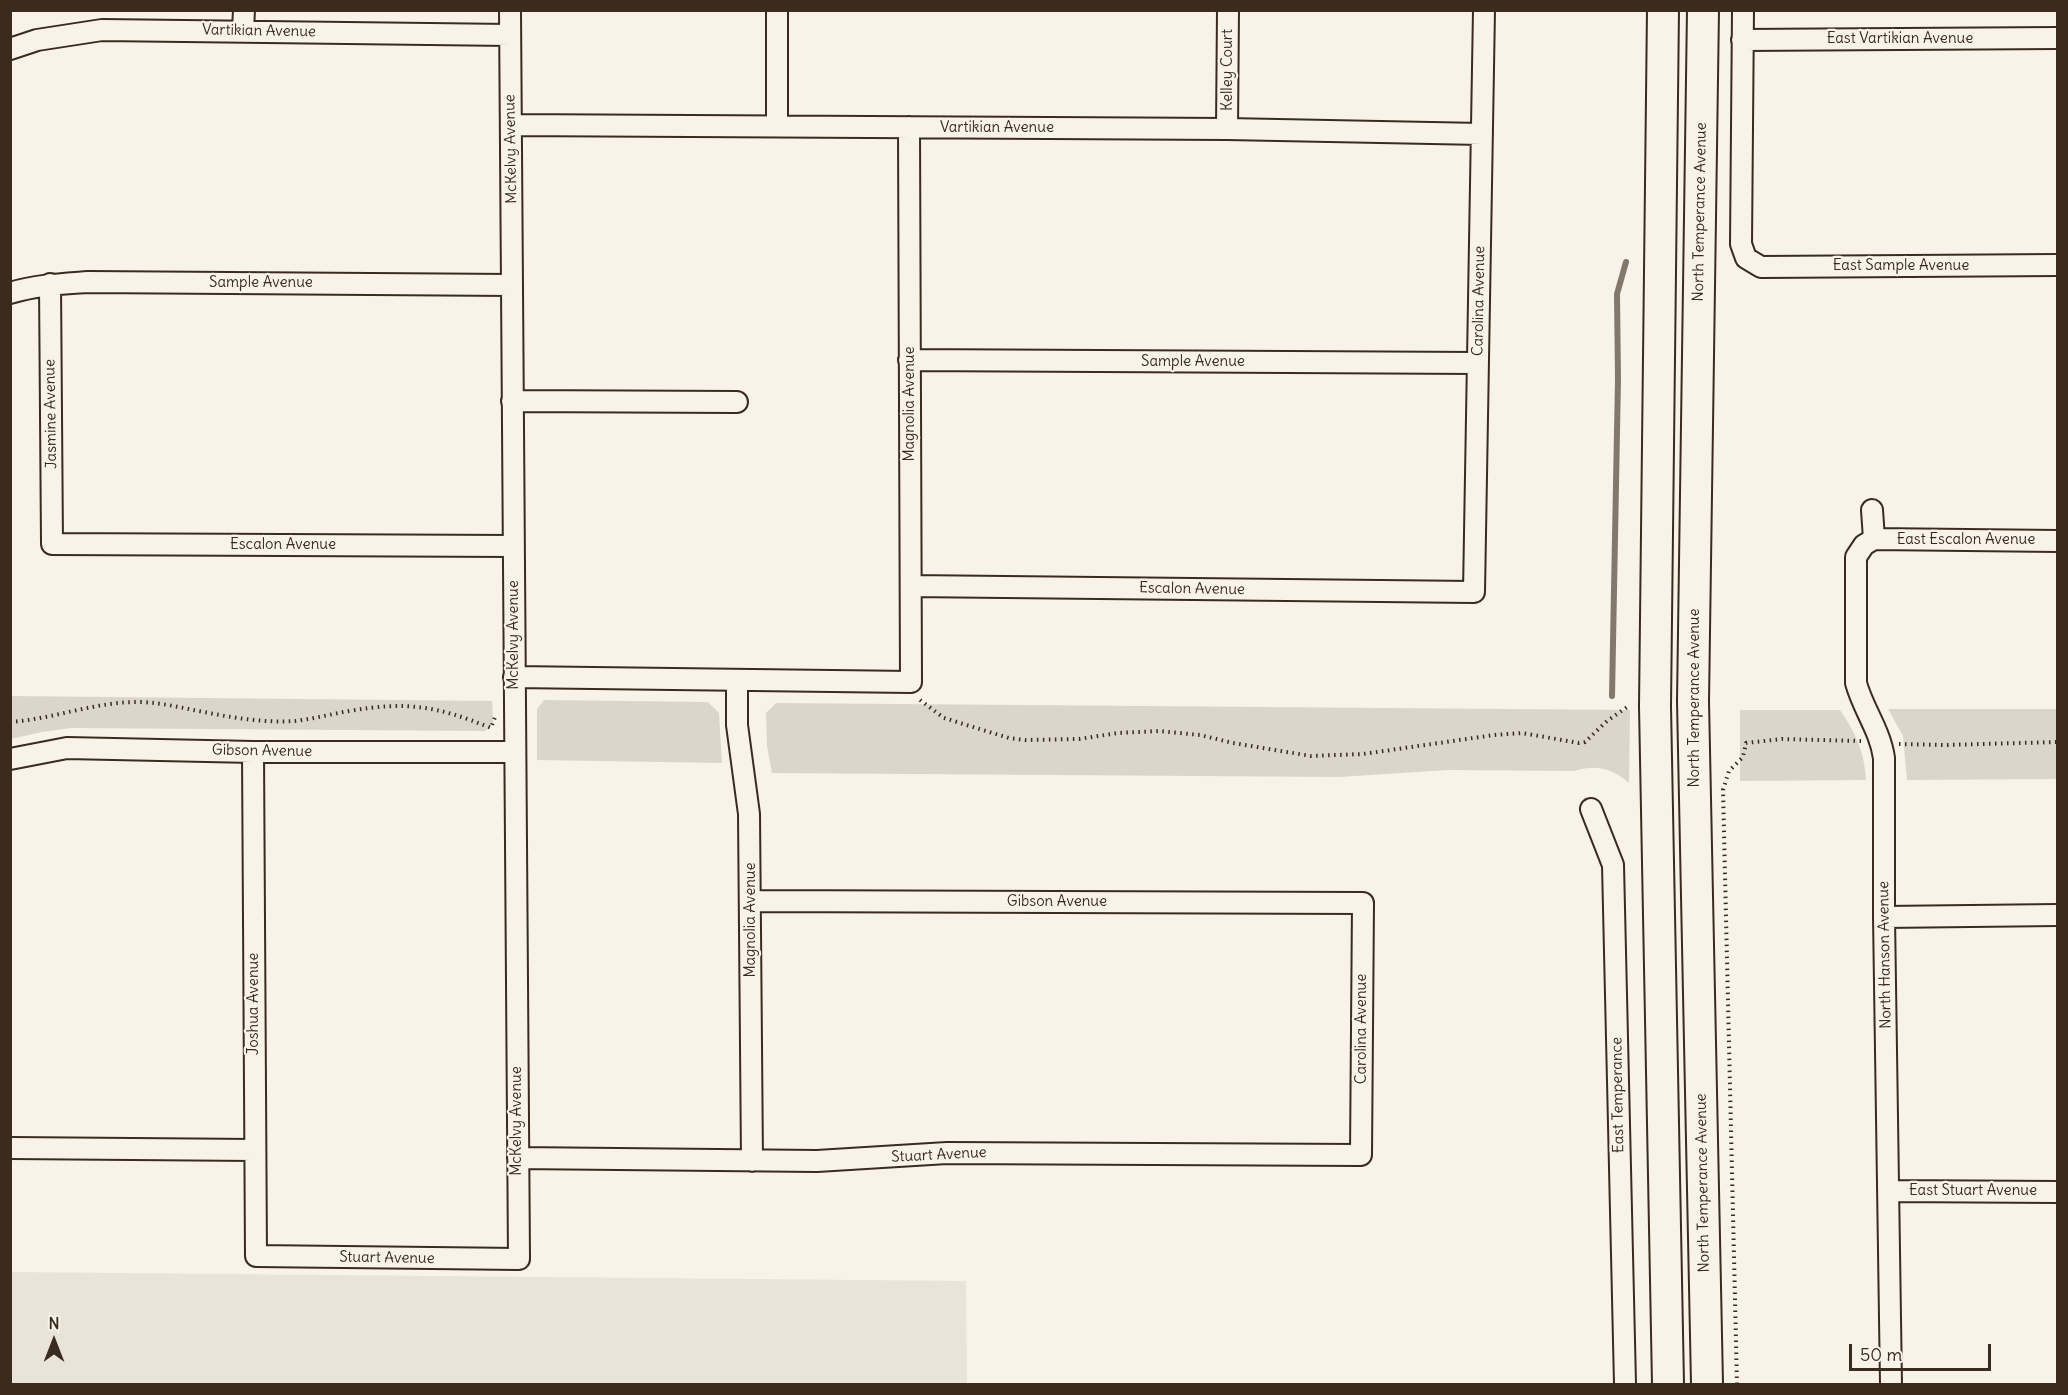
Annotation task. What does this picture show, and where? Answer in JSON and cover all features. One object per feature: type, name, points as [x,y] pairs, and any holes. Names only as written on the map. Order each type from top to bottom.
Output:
[{"type":"main road","points":[[1663,10],[1655,706],[1668,1384]]},
{"type":"main road","name":"North Temperance Avenue","points":[[1703,10],[1693,702],[1707,1384]]},
{"type":"street","points":[[243,30],[244,10]]},
{"type":"street","name":"McKelvy Avenue","points":[[510,10],[519,1259]]},
{"type":"street","points":[[777,10],[777,125]]},
{"type":"street","name":"Kelley Court","points":[[1227,129],[1228,10]]},
{"type":"street","name":"Carolina Avenue","points":[[1474,592],[1484,10]]},
{"type":"street","points":[[1742,40],[1743,10]]},
{"type":"street","name":"Vartikian Avenue","points":[[10,49],[48,38],[102,30],[510,35]]},
{"type":"street","name":"East Vartikian Avenue","points":[[1742,40],[2058,38]]},
{"type":"street","name":"East Sample Avenue","points":[[1742,40],[1741,244],[1746,258],[1761,267],[2058,265]]},
{"type":"street","name":"Vartikian Avenue","points":[[511,125],[1227,129],[1482,134]]},
{"type":"street","name":"Magnolia Avenue","points":[[909,127],[911,691]]},
{"type":"street","name":"Sample Avenue","points":[[10,293],[27,287],[88,282],[512,285]]},
{"type":"street","name":"Jasmine Avenue","points":[[50,284],[52,544]]},
{"type":"street","name":"Sample Avenue","points":[[909,360],[1477,363]]},
{"type":"street","points":[[512,401],[737,402]]},
{"type":"street","points":[[1872,510],[1874,539]]},
{"type":"street","name":"East Escalon Avenue","points":[[1874,539],[2058,541]]},
{"type":"street","name":"North Hanson Avenue","points":[[1874,539],[1864,545],[1856,557],[1856,683],[1860,699],[1882,742],[1884,758],[1891,1384]]},
{"type":"street","name":"Escalon Avenue","points":[[52,544],[513,546]]},
{"type":"street","name":"Escalon Avenue","points":[[911,586],[1474,592]]},
{"type":"street","points":[[514,677],[737,681],[911,691]]},
{"type":"street","name":"Magnolia Avenue","points":[[737,681],[740,751],[749,814],[752,1161]]},
{"type":"street","name":"Gibson Avenue","points":[[10,759],[67,748],[253,752],[514,752]]},
{"type":"street","name":"Joshua Avenue","points":[[253,752],[256,1256]]},
{"type":"street","name":"East Temperance","points":[[1591,809],[1613,866],[1625,1384]]},
{"type":"street","name":"Gibson Avenue","points":[[751,901],[1363,903]]},
{"type":"street","name":"Carolina Avenue","points":[[1361,1155],[1363,903]]},
{"type":"street","points":[[1884,917],[2058,915]]},
{"type":"street","points":[[10,1148],[254,1150]]},
{"type":"street","name":"Stuart Avenue","points":[[518,1158],[817,1161],[991,1152],[1361,1155]]},
{"type":"street","name":"East Stuart Avenue","points":[[1889,1191],[2058,1192]]},
{"type":"street","name":"Stuart Avenue","points":[[256,1256],[519,1259]]},
{"type":"path","points":[[911,691],[944,718],[1009,738],[1042,741],[1160,731],[1200,735],[1311,756],[1363,754],[1522,733],[1579,743],[1585,742],[1607,721],[1630,705]]},
{"type":"path","points":[[10,722],[103,705],[139,702],[174,705],[239,719],[278,721],[296,721],[377,706],[428,707],[458,714],[491,728],[495,717],[495,700],[514,700]]},
{"type":"path","points":[[1737,1384],[1722,790],[1729,771],[1743,757],[1746,743],[1782,739],[1862,741]]},
{"type":"path","points":[[1900,744],[2058,742]]},
{"type":"shaded area","points":[[11,696],[492,701],[493,723],[485,731],[71,728],[11,739]]},
{"type":"shaded area","points":[[544,700],[708,702],[719,713],[722,763],[537,760],[537,709]]},
{"type":"shaded area","points":[[776,703],[1630,710],[1629,783],[1610,771],[1597,768],[1574,771],[1448,770],[1339,777],[772,773],[767,746],[766,713]]},
{"type":"shaded area","points":[[1888,709],[2057,709],[2057,779],[1907,780],[1903,736]]},
{"type":"shaded area","points":[[1740,710],[1840,710],[1858,743],[1866,780],[1740,781]]},
{"type":"shaded area","points":[[11,1272],[966,1281],[967,1384],[11,1384]]},
{"type":"waterway","points":[[1612,696],[1618,379],[1617,294],[1626,262]]}]
